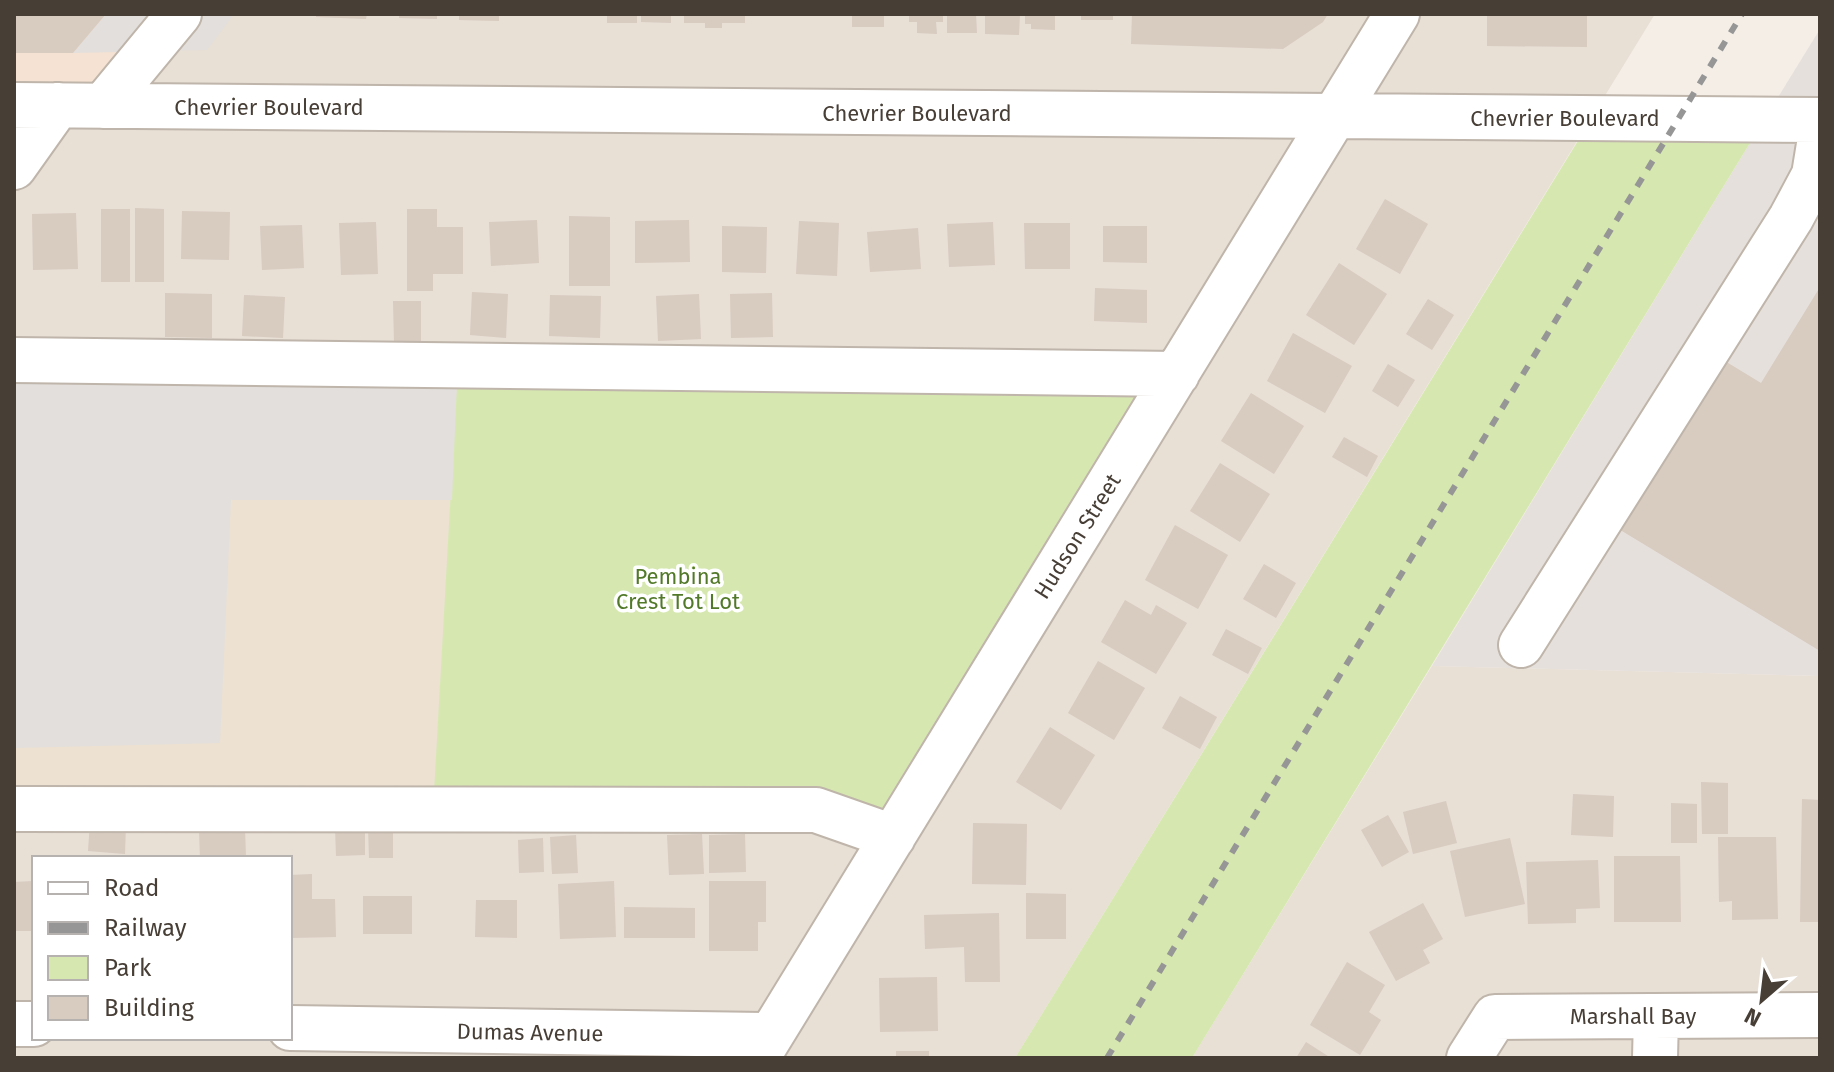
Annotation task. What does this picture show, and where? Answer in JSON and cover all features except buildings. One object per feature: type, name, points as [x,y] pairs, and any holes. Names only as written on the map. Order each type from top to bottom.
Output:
[{"type":"street","points":[[103,106],[179,14]]},
{"type":"street","name":"Hudson Street","points":[[764,1047],[1397,14]]},
{"type":"street","name":"Chevrier Boulevard","points":[[14,105],[1820,120]]},
{"type":"street","points":[[14,167],[58,105]]},
{"type":"street","points":[[1521,645],[1791,218],[1814,175],[1820,138]]},
{"type":"street","points":[[14,360],[1177,374]]},
{"type":"street","points":[[14,809],[816,810],[893,837]]},
{"type":"street","name":"Marshall Bay","points":[[1469,1058],[1495,1017],[1656,1037],[1820,1015]]},
{"type":"street","name":"Dumas Avenue","points":[[292,1028],[764,1047]]},
{"type":"shaded area","points":[[14,14],[179,14],[103,106],[58,105],[14,167]]},
{"type":"shaded area","points":[[106,14],[234,14],[207,50],[73,53]]},
{"type":"shaded area","points":[[179,14],[1655,14],[1015,1058],[14,1058],[14,167]]},
{"type":"shaded area","points":[[1820,29],[1820,676],[1432,666],[1764,120]]},
{"type":"shaded area","points":[[14,360],[457,382],[434,793],[14,809]]},
{"type":"shaded area","points":[[14,360],[457,382],[452,500],[231,500],[220,743],[14,748]]},
{"type":"shaded area","points":[[1432,666],[1820,676],[1820,1058],[1192,1058]]},
{"type":"green space","points":[[1592,118],[1764,120],[1192,1058],[1015,1058]]},
{"type":"green space","name":"Pembina Crest Tot Lot","points":[[1177,374],[893,837],[434,793],[457,382]]},
{"type":"railway","points":[[1107,1058],[1742,14]]}]
